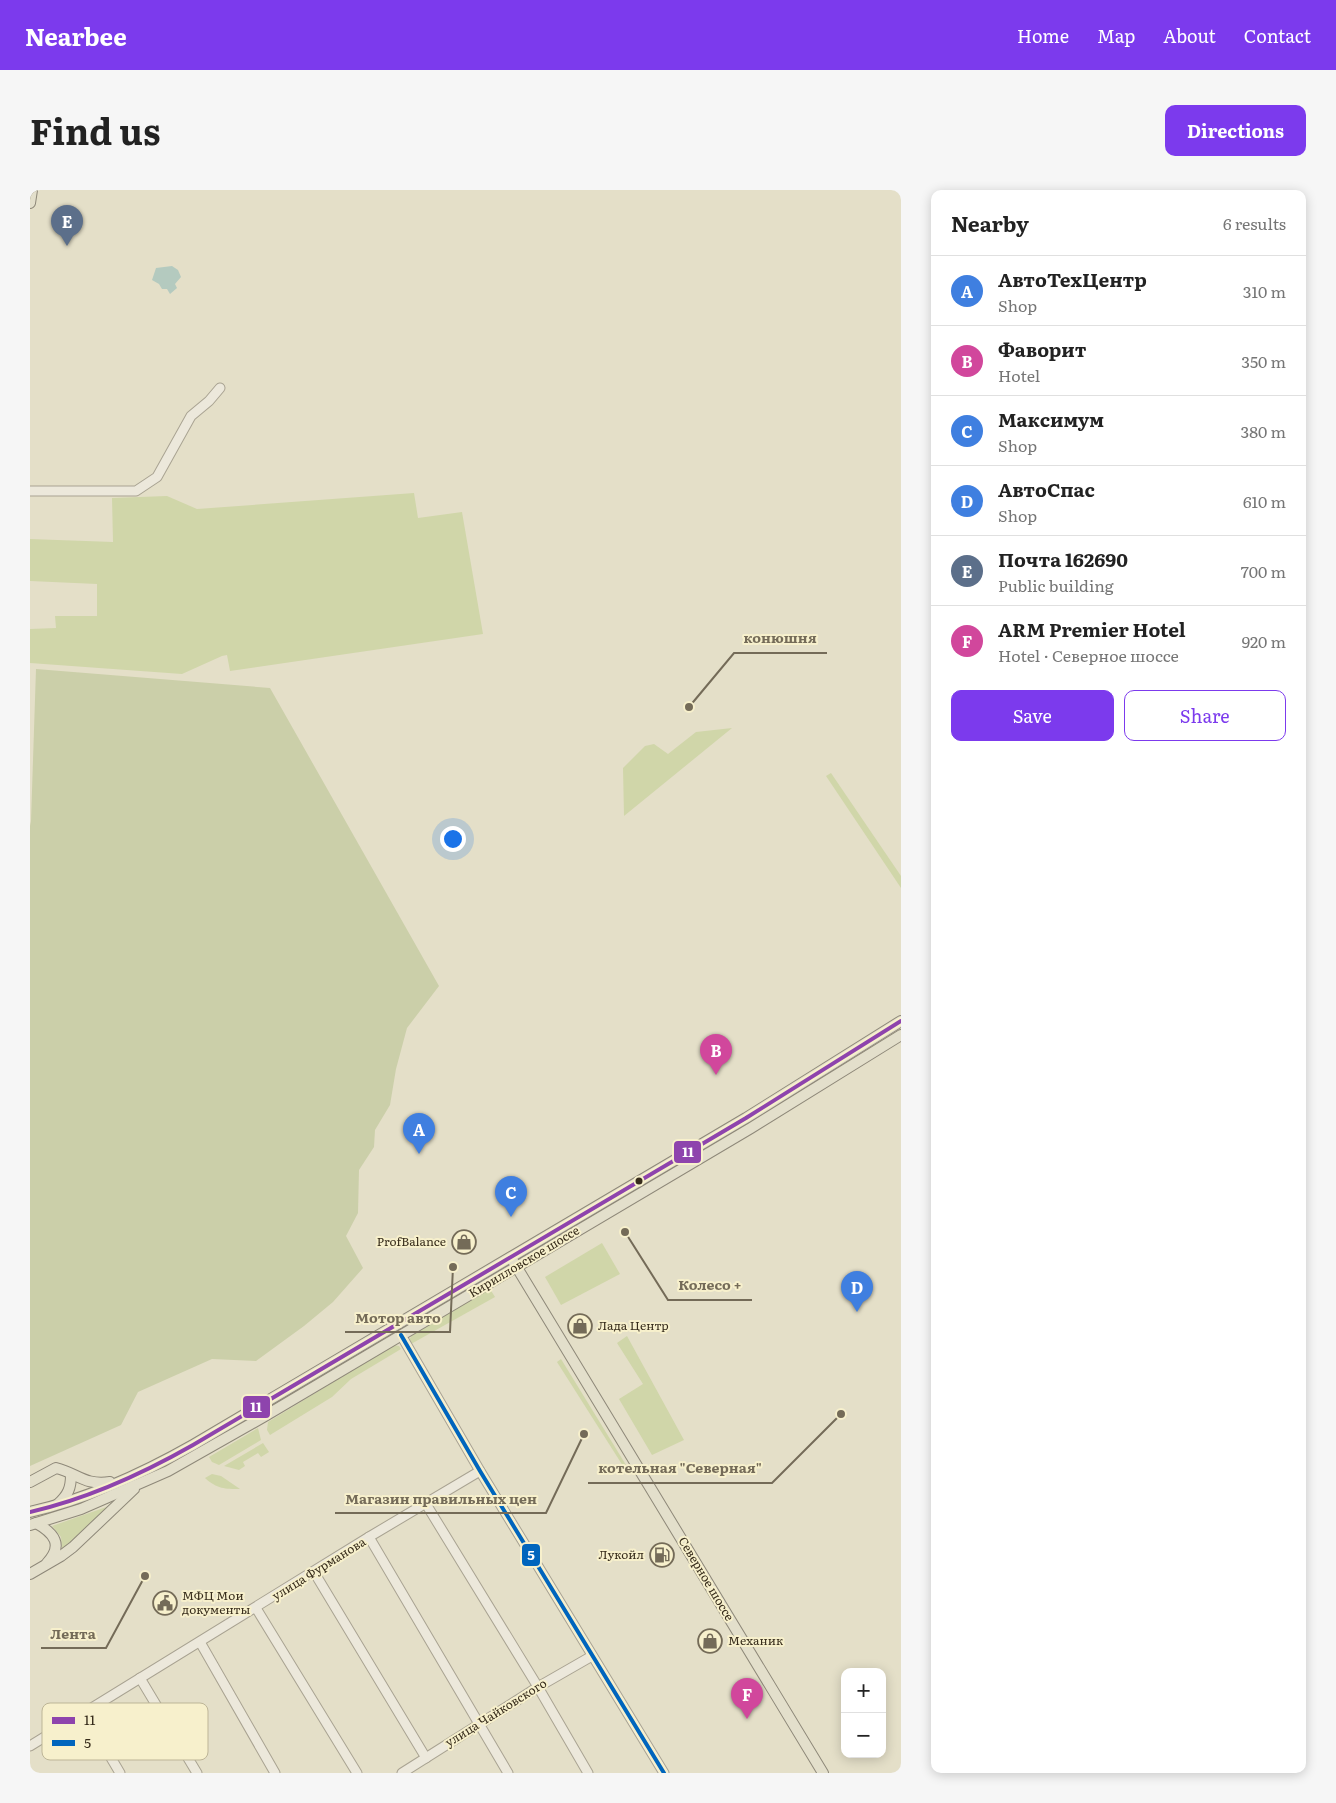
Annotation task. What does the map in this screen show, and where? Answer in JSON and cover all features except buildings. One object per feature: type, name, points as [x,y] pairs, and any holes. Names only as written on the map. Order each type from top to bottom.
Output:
[{"type":"main road","points":[[30,204],[32,190]]},
{"type":"main road","name":"Кирилловское шоссе","points":[[33,1524],[81,1509],[138,1485],[181,1463],[401,1336],[514,1262],[901,1021]]},
{"type":"main road","name":"Кирилловское шоссе","points":[[30,1512],[54,1506],[123,1480],[163,1462],[751,1128],[901,1034]]},
{"type":"main road","name":"Северное шоссе","points":[[514,1262],[823,1773]]},
{"type":"main road","points":[[30,1482],[54,1468],[58,1468],[81,1480],[99,1483],[123,1480]]},
{"type":"main road","points":[[54,1506],[68,1494],[71,1488],[71,1475]]},
{"type":"main road","points":[[30,1574],[61,1556],[72,1547],[138,1485]]},
{"type":"main road","points":[[33,1524],[52,1533],[56,1543],[52,1557],[47,1563]]},
{"type":"street","points":[[30,491],[136,491],[157,477],[191,416],[209,401],[220,388]]},
{"type":"street","points":[[401,1336],[480,1471],[664,1773]]},
{"type":"street","name":"улица Фурманова","points":[[99,1703],[480,1471]]},
{"type":"street","points":[[426,1504],[538,1687],[588,1773]]},
{"type":"street","points":[[369,1537],[508,1773]]},
{"type":"street","points":[[314,1572],[426,1758]]},
{"type":"street","points":[[256,1608],[357,1773]]},
{"type":"street","points":[[200,1642],[275,1773]]},
{"type":"street","name":"улица Чайковского","points":[[402,1773],[538,1687],[592,1656]]},
{"type":"street","points":[[140,1678],[155,1703]]},
{"type":"street","name":"улица Фурманова","points":[[30,1746],[42,1738]]},
{"type":"street","points":[[112,1760],[120,1773]]},
{"type":"street","points":[[189,1760],[197,1773]]},
{"type":"green space","points":[[414,493],[418,518],[462,512],[483,634],[230,671],[227,655],[182,674],[30,663],[30,629],[56,628],[55,616],[97,616],[97,584],[30,581],[30,539],[113,542],[112,498],[167,496],[197,509]]},
{"type":"green space","points":[[36,669],[270,688],[439,986],[407,1028],[396,1069],[390,1105],[375,1130],[374,1147],[359,1170],[358,1213],[346,1236],[363,1268],[333,1302],[256,1361],[212,1359],[138,1392],[121,1425],[30,1466],[30,826]]},
{"type":"green space","points":[[732,728],[624,816],[623,768],[645,746],[654,744],[668,754],[696,732]]},
{"type":"green space","points":[[831,773],[901,876],[901,888],[826,776]]},
{"type":"green space","points":[[602,1243],[620,1274],[561,1305],[545,1277]]},
{"type":"green space","points":[[490,1289],[495,1297],[411,1344],[409,1340],[412,1335]]},
{"type":"green space","points":[[627,1336],[684,1440],[652,1455],[619,1399],[643,1384],[617,1343]]},
{"type":"green space","points":[[394,1345],[399,1346],[401,1349],[351,1379],[332,1397],[270,1435],[267,1430],[268,1422]]},
{"type":"green space","points":[[561,1359],[626,1465],[623,1466],[557,1362]]},
{"type":"green space","points":[[258,1428],[261,1440],[219,1465],[212,1462],[209,1457]]},
{"type":"green space","points":[[263,1443],[269,1452],[261,1457],[258,1453],[243,1462],[245,1466],[239,1470],[224,1466]]},
{"type":"green space","points":[[212,1474],[221,1476],[240,1489],[225,1488],[213,1484],[205,1478]]},
{"type":"green space","points":[[112,1505],[62,1550],[61,1537],[52,1526]]},
{"type":"shaded area","points":[[172,266],[178,270],[181,277],[175,284],[177,288],[170,294],[167,289],[162,289],[159,284],[152,280],[156,268]]},
{"type":"transit line","name":"11","points":[[30,1512],[51,1507],[114,1485],[193,1445],[746,1118],[901,1021]]},
{"type":"transit line","name":"5","points":[[401,1335],[480,1471],[664,1773]]},
{"type":"place","name":"Почта 162690","points":[[67,246]]},
{"type":"place","name":"конюшня","points":[[689,707]]},
{"type":"place","name":"Фаворит","points":[[716,1075]]},
{"type":"place","name":"АвтоТехЦентр","points":[[419,1154]]},
{"type":"place","name":"Максимум","points":[[511,1217]]},
{"type":"place","name":"Колесо +","points":[[625,1232]]},
{"type":"place","name":"ProfBalance","points":[[464,1242]]},
{"type":"place","name":"Мотор авто","points":[[453,1267]]},
{"type":"place","name":"АвтоСпас","points":[[857,1312]]},
{"type":"place","name":"Лада Центр","points":[[580,1326]]},
{"type":"place","name":"котельная \"Северная\"","points":[[841,1414]]},
{"type":"place","name":"Магазин правильных цен","points":[[584,1434]]},
{"type":"place","name":"Лукойл","points":[[662,1555]]},
{"type":"place","name":"Лента","points":[[145,1576]]},
{"type":"place","name":"МФЦ Мои документы","points":[[165,1603]]},
{"type":"place","name":"Механик","points":[[710,1641]]},
{"type":"place","name":"ARM Premier Hotel","points":[[747,1719]]}]
